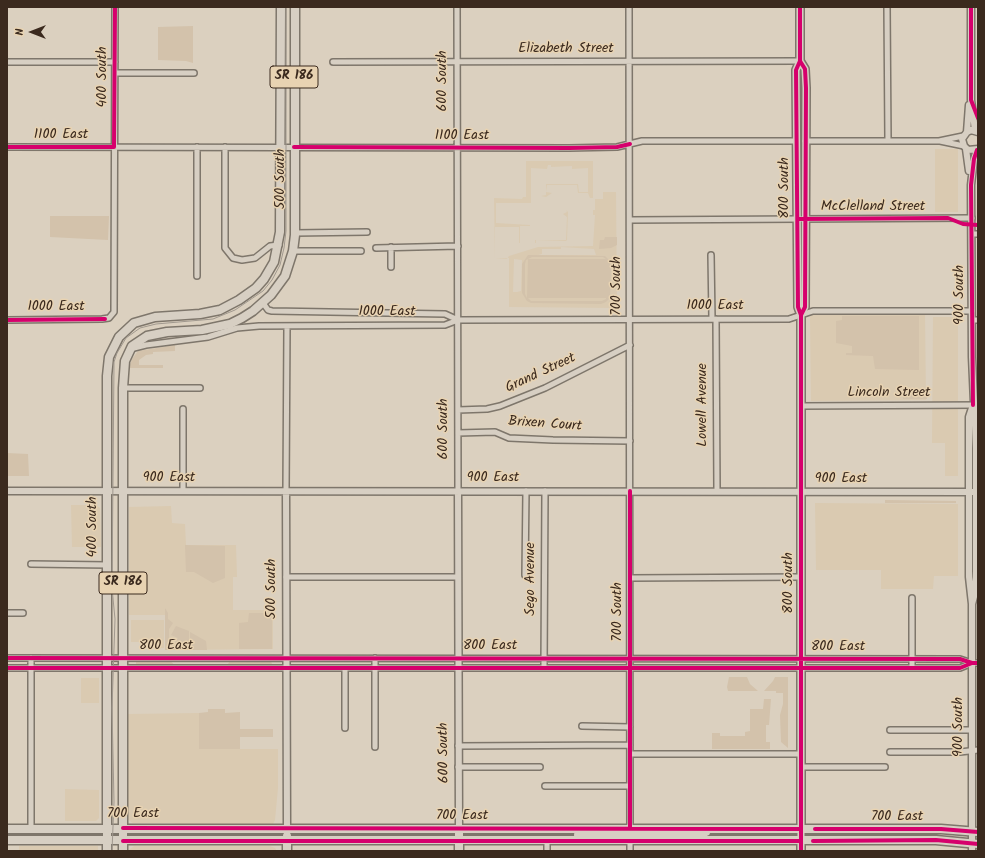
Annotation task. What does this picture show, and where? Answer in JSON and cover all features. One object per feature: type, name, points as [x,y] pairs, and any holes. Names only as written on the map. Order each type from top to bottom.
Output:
[{"type":"main road","name":"500 South","points":[[220,310],[248,294],[264,279],[274,262],[279,245],[281,7]]},
{"type":"main road","name":"500 South","points":[[128,352],[139,340],[148,336],[167,332],[202,330],[230,324],[247,315],[263,303],[278,287],[285,276],[293,251],[295,233],[294,7]]},
{"type":"main road","name":"800 South","points":[[800,7],[800,61],[796,70],[798,307],[801,315],[801,851]]},
{"type":"main road","name":"800 South","points":[[800,61],[806,69],[805,307],[801,315]]},
{"type":"main road","name":"400 South","points":[[107,851],[108,366],[114,344],[129,327],[148,318],[200,314],[220,310]]},
{"type":"main road","name":"400 South","points":[[123,851],[123,388],[125,361],[128,352]]},
{"type":"main road","name":"700 East","points":[[7,828],[718,828],[941,829],[975,832]]},
{"type":"main road","name":"500 South","points":[[287,828],[287,851]]},
{"type":"main road","name":"600 South","points":[[459,828],[459,851]]},
{"type":"main road","points":[[547,840],[570,835],[622,835],[628,833],[630,828]]},
{"type":"main road","points":[[630,841],[634,836],[640,835],[695,834],[718,828]]},
{"type":"main road","name":"700 East","points":[[7,840],[936,840],[974,846]]},
{"type":"street","name":"400 South","points":[[106,319],[112,315],[115,308],[115,7]]},
{"type":"street","name":"600 South","points":[[457,7],[459,828]]},
{"type":"street","name":"700 South","points":[[629,7],[630,828]]},
{"type":"street","points":[[887,7],[888,141]]},
{"type":"street","points":[[939,141],[977,131],[971,100],[971,7]]},
{"type":"street","name":"Elizabeth Street","points":[[333,62],[800,61]]},
{"type":"street","points":[[7,62],[115,62]]},
{"type":"street","points":[[115,72],[194,72]]},
{"type":"street","points":[[965,134],[971,100]]},
{"type":"street","name":"900 South","points":[[965,134],[965,147],[971,184],[972,218],[975,234],[972,311],[975,320],[976,406],[969,417],[974,492],[974,577],[972,604],[975,663],[972,730],[975,750],[974,846]]},
{"type":"street","name":"1100 East","points":[[7,147],[591,148],[617,147],[642,140],[797,141]]},
{"type":"street","points":[[805,141],[939,141],[965,147],[972,151],[978,149]]},
{"type":"street","points":[[196,147],[197,276]]},
{"type":"street","points":[[225,147],[225,248],[233,258],[242,260],[255,258],[270,246],[279,245]]},
{"type":"street","name":"900 South","points":[[971,184],[974,159],[978,149]]},
{"type":"street","name":"McClelland Street","points":[[630,220],[972,218]]},
{"type":"street","points":[[295,233],[367,232]]},
{"type":"street","points":[[376,248],[458,246]]},
{"type":"street","points":[[391,247],[391,267]]},
{"type":"street","points":[[293,251],[362,251]]},
{"type":"street","name":"Lowell Avenue","points":[[711,255],[714,319],[717,491]]},
{"type":"street","name":"1000 East","points":[[263,303],[268,310],[272,311],[445,314],[458,320]]},
{"type":"street","name":"1000 East","points":[[128,352],[137,347],[208,338],[243,327],[445,325],[458,320],[789,319],[815,311],[972,311]]},
{"type":"street","name":"1000 East","points":[[7,320],[106,319]]},
{"type":"street","name":"500 South","points":[[287,326],[287,828]]},
{"type":"street","name":"Grand Street","points":[[458,410],[487,409],[500,406],[545,388],[630,344]]},
{"type":"street","points":[[123,388],[200,388]]},
{"type":"street","name":"Lincoln Street","points":[[801,406],[976,406]]},
{"type":"street","points":[[183,409],[183,491]]},
{"type":"street","name":"Brixen Court","points":[[458,433],[494,432],[509,438],[630,441]]},
{"type":"street","name":"900 East","points":[[7,491],[974,492]]},
{"type":"street","points":[[525,575],[526,491]]},
{"type":"street","name":"Sego Avenue","points":[[544,668],[545,491]]},
{"type":"street","points":[[31,564],[108,565]]},
{"type":"street","points":[[286,577],[458,577]]},
{"type":"street","points":[[630,578],[801,577]]},
{"type":"street","points":[[912,598],[912,668]]},
{"type":"street","points":[[7,613],[22,613]]},
{"type":"street","name":"800 East","points":[[7,658],[960,659],[975,663]]},
{"type":"street","points":[[31,658],[31,829]]},
{"type":"street","points":[[67,658],[67,668]]},
{"type":"street","points":[[178,658],[178,668]]},
{"type":"street","points":[[224,658],[224,668]]},
{"type":"street","points":[[338,658],[338,668]]},
{"type":"street","points":[[375,658],[375,747]]},
{"type":"street","points":[[410,658],[410,668]]},
{"type":"street","points":[[506,658],[506,668]]},
{"type":"street","points":[[581,658],[581,668]]},
{"type":"street","points":[[677,658],[677,667]]},
{"type":"street","points":[[714,659],[714,667]]},
{"type":"street","points":[[750,659],[750,667]]},
{"type":"street","points":[[853,659],[853,667]]},
{"type":"street","name":"800 East","points":[[7,668],[960,668],[975,663]]},
{"type":"street","points":[[344,728],[345,668]]},
{"type":"street","points":[[582,726],[630,726]]},
{"type":"street","points":[[890,730],[972,730]]},
{"type":"street","points":[[458,746],[630,746]]},
{"type":"street","points":[[890,752],[960,752],[975,750]]},
{"type":"street","points":[[630,754],[801,754]]},
{"type":"street","points":[[458,767],[540,767]]},
{"type":"street","points":[[801,767],[885,767]]},
{"type":"street","points":[[545,786],[630,786]]},
{"type":"street","points":[[547,840],[547,851]]},
{"type":"street","points":[[630,841],[630,851]]},
{"type":"shaded area","points":[[193,26],[193,63],[186,61],[158,60],[158,27]]},
{"type":"shaded area","points":[[935,149],[958,149],[958,212],[935,212]]},
{"type":"shaded area","points":[[526,161],[593,161],[593,198],[590,198],[588,193],[578,193],[577,185],[547,185],[546,192],[546,184],[578,184],[579,192],[588,192],[588,168],[572,169],[572,166],[551,167],[551,165],[548,165],[547,169],[531,168],[531,203],[496,203],[496,223],[530,226],[520,226],[520,243],[519,227],[495,227],[495,259],[494,198],[522,199],[523,197],[526,197]]},
{"type":"shaded area","points":[[546,192],[552,193],[546,197],[541,196],[546,195]]},
{"type":"shaded area","points":[[603,192],[616,192],[617,308],[509,307],[509,256],[538,247],[593,246],[595,215],[593,215],[593,210],[595,210],[595,199],[603,199]],"holes":[[[561,247],[594,249],[596,255],[538,255],[542,254],[542,249],[561,249]],[[514,259],[522,260],[521,291],[513,292]]]},
{"type":"shaded area","points":[[566,210],[568,212],[566,241],[536,240],[566,240],[567,217],[563,214],[567,212]]},
{"type":"shaded area","points":[[50,216],[109,216],[108,240],[50,237]]},
{"type":"shaded area","points":[[605,237],[617,237],[617,245],[611,248],[599,249],[600,240],[604,240]]},
{"type":"shaded area","points":[[528,255],[605,256],[611,262],[610,298],[601,304],[531,303],[527,301],[522,293],[522,264]],"holes":[[[532,257],[603,257],[606,259],[528,259]],[[528,259],[527,298],[525,294],[525,264],[526,260]],[[528,298],[606,298],[602,301],[531,301]]]},
{"type":"shaded area","points":[[925,314],[926,400],[811,401],[810,315]]},
{"type":"shaded area","points":[[842,316],[919,316],[919,370],[875,369],[873,356],[846,355],[846,353],[852,353],[852,346],[836,343],[836,321],[842,320]]},
{"type":"shaded area","points":[[933,317],[958,317],[958,476],[945,476],[945,443],[932,443]]},
{"type":"shaded area","points":[[175,345],[175,351],[153,352],[153,354],[146,355],[139,360],[139,365],[163,365],[163,368],[129,368],[132,359],[138,351]]},
{"type":"shaded area","points":[[903,392],[927,393],[927,399],[903,399]]},
{"type":"shaded area","points":[[7,453],[28,454],[29,476],[7,476]]},
{"type":"shaded area","points":[[885,500],[956,501],[956,503],[885,503]]},
{"type":"shaded area","points":[[815,503],[958,504],[958,576],[934,576],[933,589],[881,589],[881,570],[816,570]]},
{"type":"shaded area","points":[[71,505],[95,505],[100,508],[101,547],[72,547]]},
{"type":"shaded area","points":[[171,506],[172,523],[185,524],[186,545],[236,545],[237,577],[233,577],[233,610],[273,610],[273,649],[165,650],[165,615],[129,615],[129,507]]},
{"type":"shaded area","points":[[185,545],[225,546],[225,578],[213,583],[194,572],[186,572]]},
{"type":"shaded area","points":[[165,608],[168,613],[168,619],[173,623],[169,629],[169,644],[174,644],[178,638],[171,635],[176,626],[189,631],[189,650],[165,650]]},
{"type":"shaded area","points":[[249,613],[272,613],[272,649],[239,649],[239,623],[248,622]]},
{"type":"shaded area","points":[[131,620],[164,620],[164,648],[154,649],[154,642],[131,642]]},
{"type":"shaded area","points":[[190,632],[206,641],[207,650],[190,650]]},
{"type":"shaded area","points":[[171,661],[174,665],[136,666],[136,662]]},
{"type":"shaded area","points":[[230,661],[271,661],[272,664],[230,666],[228,664]]},
{"type":"shaded area","points":[[918,661],[957,661],[959,664],[957,666],[919,666],[917,665]]},
{"type":"shaded area","points":[[729,677],[747,677],[750,684],[758,691],[728,691],[727,687]]},
{"type":"shaded area","points":[[775,677],[788,677],[788,748],[781,742],[780,715],[783,704],[783,693],[776,693],[776,691],[764,691]]},
{"type":"shaded area","points":[[81,678],[99,678],[99,703],[81,703]]},
{"type":"shaded area","points":[[764,699],[771,699],[769,725],[766,725],[766,742],[770,742],[770,749],[712,749],[712,733],[720,733],[720,736],[745,736],[745,732],[750,731],[750,709],[763,709]]},
{"type":"shaded area","points":[[208,709],[225,709],[225,713],[240,712],[240,729],[273,729],[273,737],[240,737],[240,749],[199,749],[199,713],[208,712]]},
{"type":"shaded area","points":[[199,713],[200,749],[278,749],[278,788],[275,820],[273,824],[133,823],[127,819],[126,721],[128,720],[128,714]]},
{"type":"shaded area","points":[[65,789],[99,790],[99,818],[96,821],[65,821]]},
{"type":"shaded area","points":[[19,846],[98,846],[98,851],[19,851]]},
{"type":"shaded area","points":[[134,846],[270,846],[275,848],[277,851],[128,851]]},
{"type":"tram line","points":[[112,851],[114,802],[112,708],[115,619],[112,588],[114,362],[117,353],[126,338],[140,328],[156,324],[213,319],[235,310],[263,291],[272,280],[280,265],[286,231],[286,7]]},
{"type":"cycle path","points":[[7,147],[114,147],[115,7]]},
{"type":"cycle path","points":[[800,7],[800,61],[796,70],[798,307],[801,315],[801,851]]},
{"type":"cycle path","points":[[971,7],[971,100],[978,118]]},
{"type":"cycle path","points":[[800,61],[805,69],[806,88],[805,307],[801,315]]},
{"type":"cycle path","points":[[294,147],[569,148],[617,147],[630,144]]},
{"type":"cycle path","points":[[973,405],[971,185],[974,159],[977,150]]},
{"type":"cycle path","points":[[799,219],[948,218],[963,224],[978,225]]},
{"type":"cycle path","points":[[7,320],[105,319]]},
{"type":"cycle path","points":[[630,491],[630,828]]},
{"type":"cycle path","points":[[7,658],[960,659],[972,663],[978,663]]},
{"type":"cycle path","points":[[7,668],[960,668],[972,663]]},
{"type":"cycle path","points":[[123,828],[801,829]]},
{"type":"cycle path","points":[[815,829],[941,829],[978,832]]},
{"type":"cycle path","points":[[813,841],[936,840],[978,844]]},
{"type":"cycle path","points":[[123,841],[801,841]]}]
